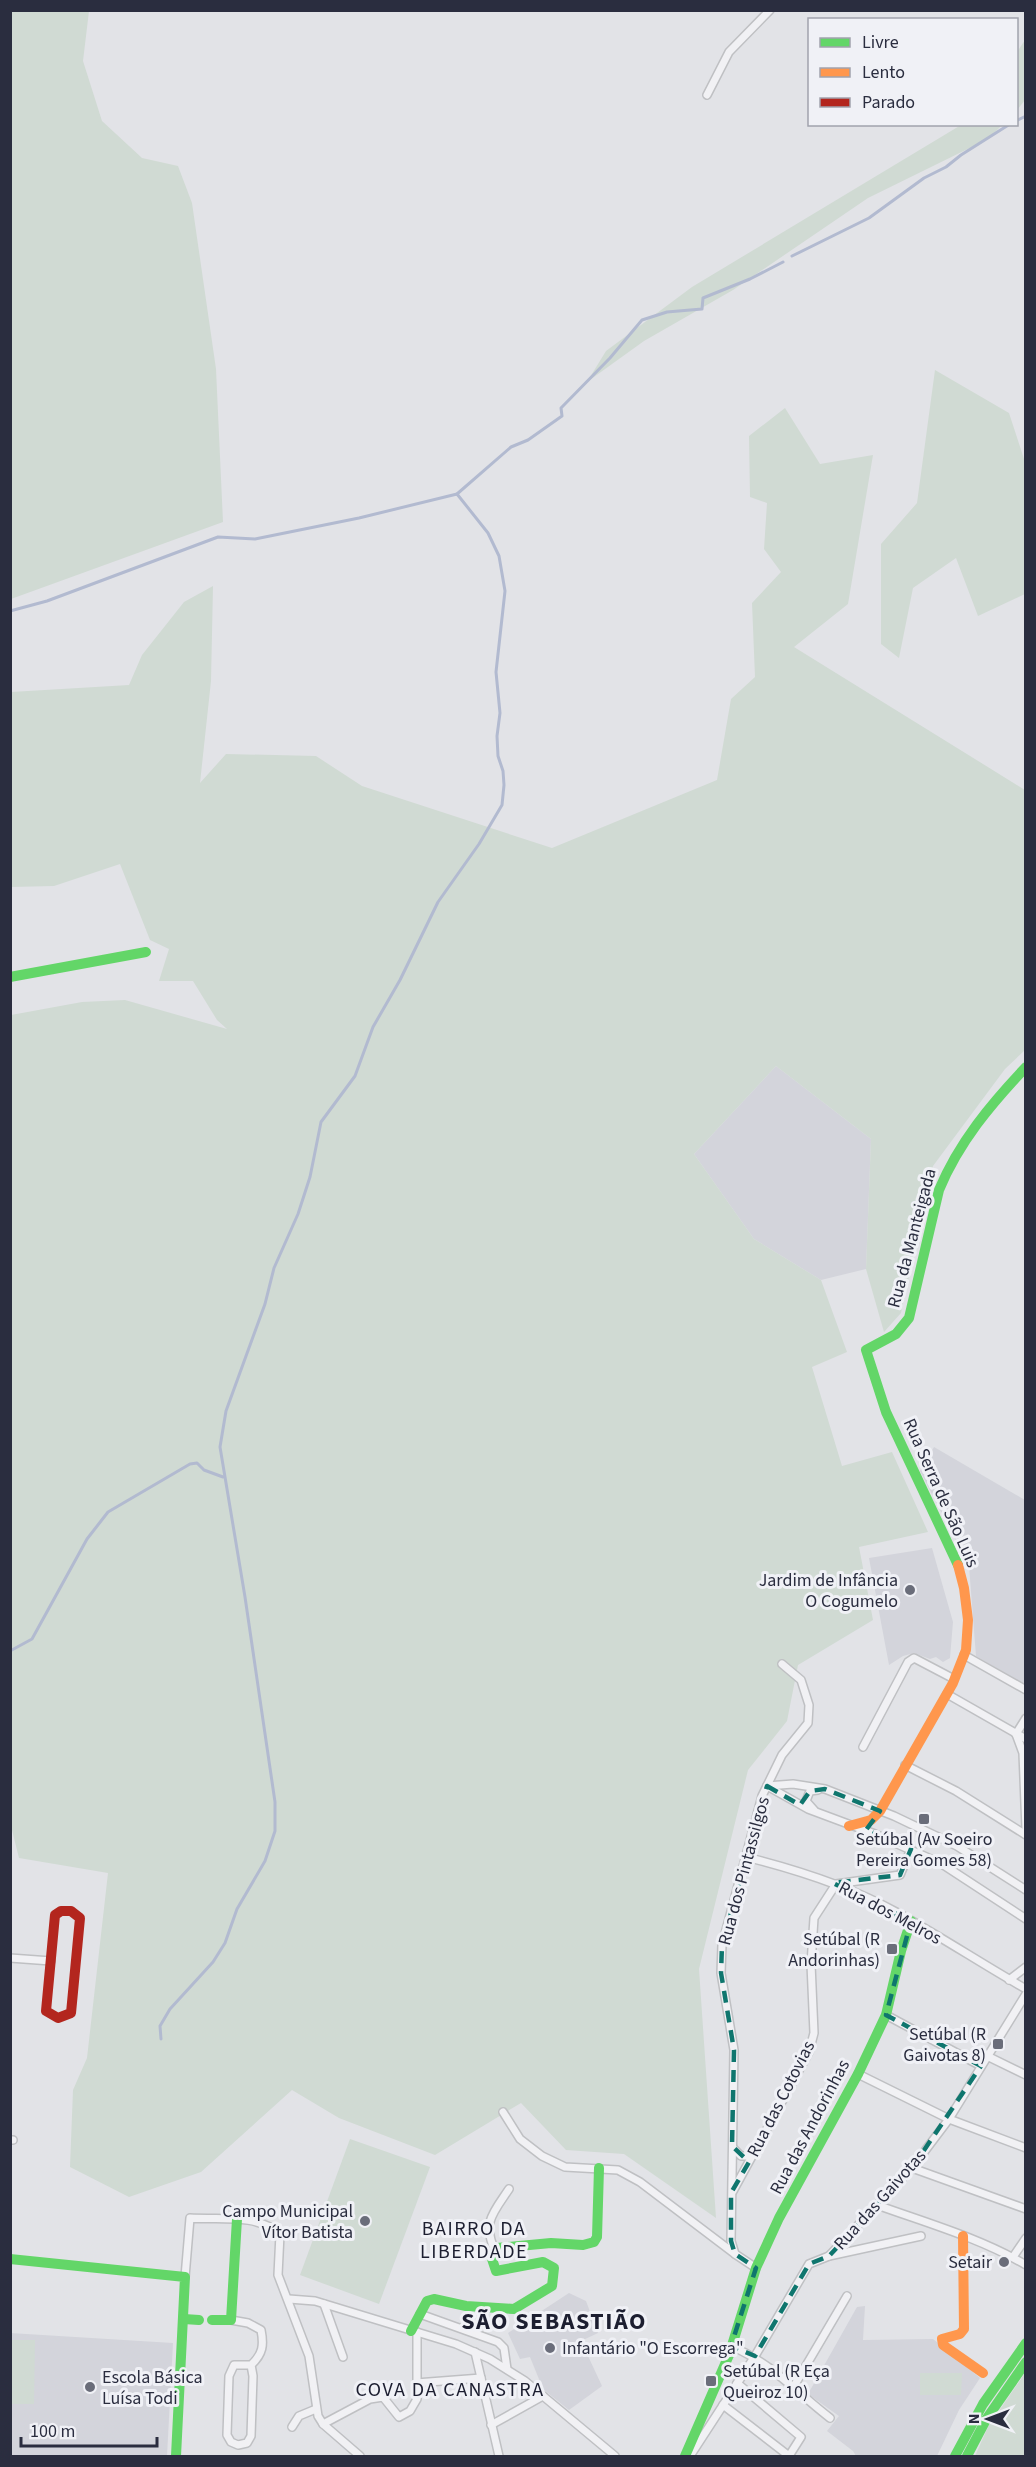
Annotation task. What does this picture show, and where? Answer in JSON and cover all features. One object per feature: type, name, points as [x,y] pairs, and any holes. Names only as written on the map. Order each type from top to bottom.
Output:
[{"type":"street","points":[[707,95],[729,52],[770,10]]},
{"type":"street","points":[[10,977],[146,952]]},
{"type":"street","name":"Rua da Manteigada","points":[[866,1350],[895,1336],[903,1329],[909,1318],[939,1190],[946,1172],[970,1133],[1026,1066]]},
{"type":"street","name":"Rua Serra de São Luis","points":[[866,1350],[886,1412],[957,1562],[964,1588],[968,1620],[964,1655],[954,1679],[880,1811]]},
{"type":"street","points":[[964,1655],[1026,1690]]},
{"type":"street","points":[[863,1747],[908,1662],[915,1658],[954,1679]]},
{"type":"street","name":"Rua dos Pintassilgos","points":[[735,2254],[731,2241],[734,2050],[721,1973],[722,1945],[767,1786],[782,1755],[808,1723],[809,1705],[801,1680],[782,1664]]},
{"type":"street","points":[[947,1694],[1026,1739]]},
{"type":"street","points":[[1016,1734],[1026,1718]]},
{"type":"street","points":[[1016,1734],[1023,1753],[1026,1829]]},
{"type":"street","points":[[905,1765],[956,1791],[1026,1835]]},
{"type":"street","points":[[767,1786],[793,1784],[825,1789],[880,1811],[957,1846],[1026,1890]]},
{"type":"street","points":[[767,1786],[815,1812],[911,1849],[942,1864],[1026,1919]]},
{"type":"street","points":[[815,1812],[806,1801],[807,1796],[810,1791],[825,1789]]},
{"type":"street","points":[[849,1826],[871,1820],[880,1811]]},
{"type":"street","points":[[836,1884],[900,1875],[911,1849]]},
{"type":"street","name":"Rua dos Melros","points":[[746,1857],[836,1884],[911,1921],[1010,1980],[1026,1992]]},
{"type":"street","name":"Rua das Cotovias","points":[[731,2193],[809,2052],[814,2033],[814,1918],[836,1884]]},
{"type":"street","points":[[64,1911],[75,1913],[80,1918],[71,2013],[58,2019],[46,2011],[51,1961],[55,1915],[64,1911]]},
{"type":"street","name":"Rua das Andorinhas","points":[[687,2457],[731,2346],[756,2268],[779,2218],[858,2074],[886,2015],[901,1951],[911,1921]]},
{"type":"street","points":[[10,1958],[51,1961]]},
{"type":"street","points":[[1010,1980],[1026,1967]]},
{"type":"street","name":"Rua das Gaivotas","points":[[687,2457],[755,2356],[809,2264],[829,2256],[912,2168],[949,2119],[1026,1992]]},
{"type":"street","points":[[886,2015],[981,2066]]},
{"type":"street","points":[[987,2056],[1026,2075]]},
{"type":"street","points":[[858,2074],[949,2119],[1024,2146]]},
{"type":"street","points":[[503,2112],[520,2139],[542,2156],[565,2167],[618,2170],[640,2182],[756,2268]]},
{"type":"street","points":[[732,2145],[735,2153],[741,2156],[747,2156],[755,2151]]},
{"type":"street","points":[[323,2424],[370,2399],[383,2397],[399,2417],[414,2407],[416,2383],[414,2332],[427,2301],[434,2299],[466,2306],[514,2309],[552,2286],[554,2268],[543,2262],[496,2271],[491,2256],[497,2248],[518,2249],[552,2243],[579,2247],[594,2242],[597,2237],[599,2168]]},
{"type":"street","points":[[912,2168],[1026,2209]]},
{"type":"street","points":[[495,2251],[488,2237],[488,2224],[509,2189]]},
{"type":"street","points":[[877,2205],[963,2236],[1013,2257],[1026,2265]]},
{"type":"street","points":[[176,2457],[189,2218],[237,2219],[270,2225],[280,2234],[278,2275],[309,2356],[316,2409],[323,2424],[360,2457]]},
{"type":"street","points":[[231,2320],[237,2219]]},
{"type":"street","points":[[829,2256],[921,2235]]},
{"type":"street","points":[[963,2236],[964,2329],[960,2334],[942,2339],[943,2345],[982,2373]]},
{"type":"street","points":[[1013,2257],[1026,2238]]},
{"type":"street","points":[[10,2259],[185,2277]]},
{"type":"street","points":[[794,2386],[847,2296]]},
{"type":"street","points":[[289,2299],[324,2304],[475,2352],[507,2369],[543,2396],[615,2457]]},
{"type":"street","points":[[324,2304],[344,2357]]},
{"type":"street","points":[[420,2314],[498,2342],[504,2348],[507,2369]]},
{"type":"street","points":[[184,2319],[199,2320]]},
{"type":"street","points":[[212,2320],[248,2323],[261,2330],[264,2344],[260,2357],[251,2365],[234,2366],[229,2376],[227,2435],[231,2442],[238,2445],[247,2443],[250,2436],[253,2376],[251,2365]]},
{"type":"street","points":[[956,2457],[983,2404],[1026,2343]]},
{"type":"street","points":[[731,2346],[755,2356],[830,2418]]},
{"type":"street","points":[[475,2352],[499,2457]]},
{"type":"street","points":[[967,2457],[987,2418],[1026,2362]]},
{"type":"street","points":[[416,2383],[481,2378]]},
{"type":"street","points":[[723,2405],[789,2456],[801,2437],[737,2384]]},
{"type":"street","points":[[491,2425],[543,2396]]},
{"type":"street","points":[[292,2427],[299,2416],[316,2409]]},
{"type":"highlighted area","points":[[767,1786],[800,1805],[810,1791],[825,1789],[880,1811],[866,1830],[911,1849],[900,1875],[833,1883],[911,1921],[886,2015],[981,2066],[912,2168],[829,2256],[809,2264],[755,2356],[731,2346],[756,2268],[735,2254],[731,2241],[731,2193],[749,2162],[732,2146],[734,2050],[721,1973],[722,1945]]},
{"type":"shaded area","points":[[11,10],[89,11],[83,61],[102,121],[142,158],[178,166],[192,203],[216,369],[223,522],[11,599]]},
{"type":"shaded area","points":[[1025,40],[1025,100],[1018,109],[1018,50]]},
{"type":"shaded area","points":[[959,126],[1001,126],[988,139],[868,198],[733,290],[644,341],[587,382],[606,351],[692,287]]},
{"type":"shaded area","points":[[935,370],[1009,413],[1025,462],[1025,594],[978,616],[956,558],[913,588],[899,658],[881,644],[881,544],[917,503]]},
{"type":"shaded area","points":[[785,408],[820,464],[873,455],[848,604],[794,647],[1025,790],[1025,1050],[1005,1069],[933,1166],[901,1313],[884,1332],[866,1269],[871,1139],[776,1066],[694,1154],[754,1239],[821,1280],[847,1352],[812,1367],[842,1466],[892,1452],[928,1532],[859,1547],[873,1620],[798,1665],[787,1721],[748,1770],[699,1969],[716,2218],[624,2154],[566,2150],[521,2103],[435,2155],[339,2118],[292,2090],[201,2172],[129,2197],[70,2167],[73,2090],[87,2058],[108,1873],[19,1858],[11,1826],[11,1015],[82,1002],[125,1000],[227,1029],[217,1020],[193,981],[159,981],[169,949],[150,940],[120,864],[54,886],[11,887],[11,692],[129,685],[142,655],[184,602],[213,586],[211,681],[200,783],[226,754],[316,756],[362,786],[552,848],[717,780],[731,699],[755,677],[752,603],[781,572],[764,549],[767,503],[750,497],[749,436]]},
{"type":"shaded area","points":[[776,1066],[871,1139],[866,1269],[821,1280],[754,1239],[694,1154]]},
{"type":"shaded area","points":[[934,1447],[1025,1500],[1025,1685],[976,1656],[969,1566],[920,1471]]},
{"type":"shaded area","name":"Jardim de Infância O Cogumelo","points":[[932,1548],[953,1622],[950,1658],[943,1662],[936,1657],[930,1659],[914,1653],[903,1656],[889,1665],[869,1558]]},
{"type":"shaded area","name":"Campo Municipal Vítor Batista","points":[[350,2139],[430,2167],[379,2304],[300,2275]]},
{"type":"shaded area","name":"Infantário \"O Escorrega\"","points":[[569,2293],[586,2301],[598,2333],[581,2341],[602,2386],[569,2410],[543,2389],[530,2357],[520,2359],[508,2333]]},
{"type":"shaded area","points":[[865,2306],[863,2340],[933,2339],[980,2378],[959,2410],[937,2456],[856,2456],[853,2451],[827,2431],[839,2416],[808,2394],[857,2307]]},
{"type":"shaded area","name":"Escola Básica Luísa Todi","points":[[10,2333],[173,2343],[167,2456],[11,2456]]},
{"type":"shaded area","points":[[11,2340],[35,2340],[34,2404],[11,2404]]},
{"type":"shaded area","points":[[920,2373],[962,2373],[961,2395],[920,2395]]},
{"type":"shaded area","points":[[1025,2373],[1025,2456],[975,2456],[988,2427]]},
{"type":"waterway","points":[[1018,120],[1026,116]]},
{"type":"waterway","points":[[792,256],[869,218],[924,178],[946,167],[1007,126]]},
{"type":"waterway","points":[[10,611],[47,601],[218,537],[255,539],[359,518],[457,494],[511,447],[528,440],[562,416],[561,408],[610,358],[642,320],[667,312],[702,309],[703,298],[750,279],[783,262]]},
{"type":"waterway","points":[[161,2039],[160,2026],[170,2009],[213,1962],[225,1943],[237,1909],[265,1861],[275,1831],[275,1802],[220,1447],[226,1411],[265,1304],[274,1268],[298,1214],[310,1177],[321,1122],[355,1076],[373,1027],[400,980],[438,902],[479,844],[502,805],[504,785],[503,771],[498,756],[497,736],[500,713],[496,672],[505,591],[499,556],[488,533],[457,494]]},
{"type":"waterway","points":[[10,1651],[32,1639],[87,1539],[108,1512],[190,1464],[197,1463],[204,1470],[223,1477]]},
{"type":"traffic: fast","points":[[10,977],[146,952]]},
{"type":"traffic: fast","points":[[958,1565],[886,1412],[866,1350],[896,1334],[909,1318],[939,1190],[947,1172],[977,1124],[1026,1067]]},
{"type":"traffic: fast","points":[[685,2456],[729,2355],[756,2268],[779,2218],[858,2074],[886,2015],[901,1951],[911,1921]]},
{"type":"traffic: fast","points":[[411,2331],[427,2301],[434,2299],[466,2306],[514,2309],[552,2286],[554,2268],[543,2262],[496,2271],[491,2256],[497,2248],[551,2243],[583,2245],[594,2242],[597,2237],[599,2168]]},
{"type":"traffic: fast","points":[[212,2320],[231,2320],[237,2219]]},
{"type":"traffic: fast","points":[[10,2259],[185,2277],[176,2456]]},
{"type":"traffic: fast","points":[[184,2319],[199,2320]]},
{"type":"traffic: fast","points":[[955,2456],[983,2404],[1026,2343]]},
{"type":"traffic: fast","points":[[967,2456],[987,2418],[1026,2362]]},
{"type":"traffic: slow","points":[[849,1826],[871,1820],[880,1811],[953,1683],[966,1650],[968,1620],[958,1565]]},
{"type":"traffic: slow","points":[[963,2236],[964,2329],[960,2334],[942,2339],[943,2345],[983,2373]]},
{"type":"traffic: jam","points":[[61,1911],[71,1911],[80,1918],[71,2013],[58,2018],[46,2011],[55,1915],[61,1911]]},
{"type":"place","name":"Jardim de Infância O Cogumelo","points":[[910,1590]]},
{"type":"place","name":"Setúbal (Av Soeiro Pereira Gomes 58)","points":[[924,1819]]},
{"type":"place","name":"Setúbal (R Andorinhas)","points":[[892,1949]]},
{"type":"place","name":"Setúbal (R Gaivotas 8)","points":[[998,2044]]},
{"type":"place","name":"Campo Municipal Vítor Batista","points":[[365,2221]]},
{"type":"place","name":"Setair","points":[[1004,2262]]},
{"type":"place","name":"Infantário \"O Escorrega\"","points":[[550,2348]]},
{"type":"place","name":"Setúbal (R Eça Queiroz 10)","points":[[711,2381]]},
{"type":"place","name":"Escola Básica Luísa Todi","points":[[90,2387]]},
{"type":"district","name":"BAIRRO DA LIBERDADE","points":[[474,2240]]},
{"type":"district","name":"SÃO SEBASTIÃO","points":[[554,2321]]},
{"type":"district","name":"COVA DA CANASTRA","points":[[450,2390]]}]
